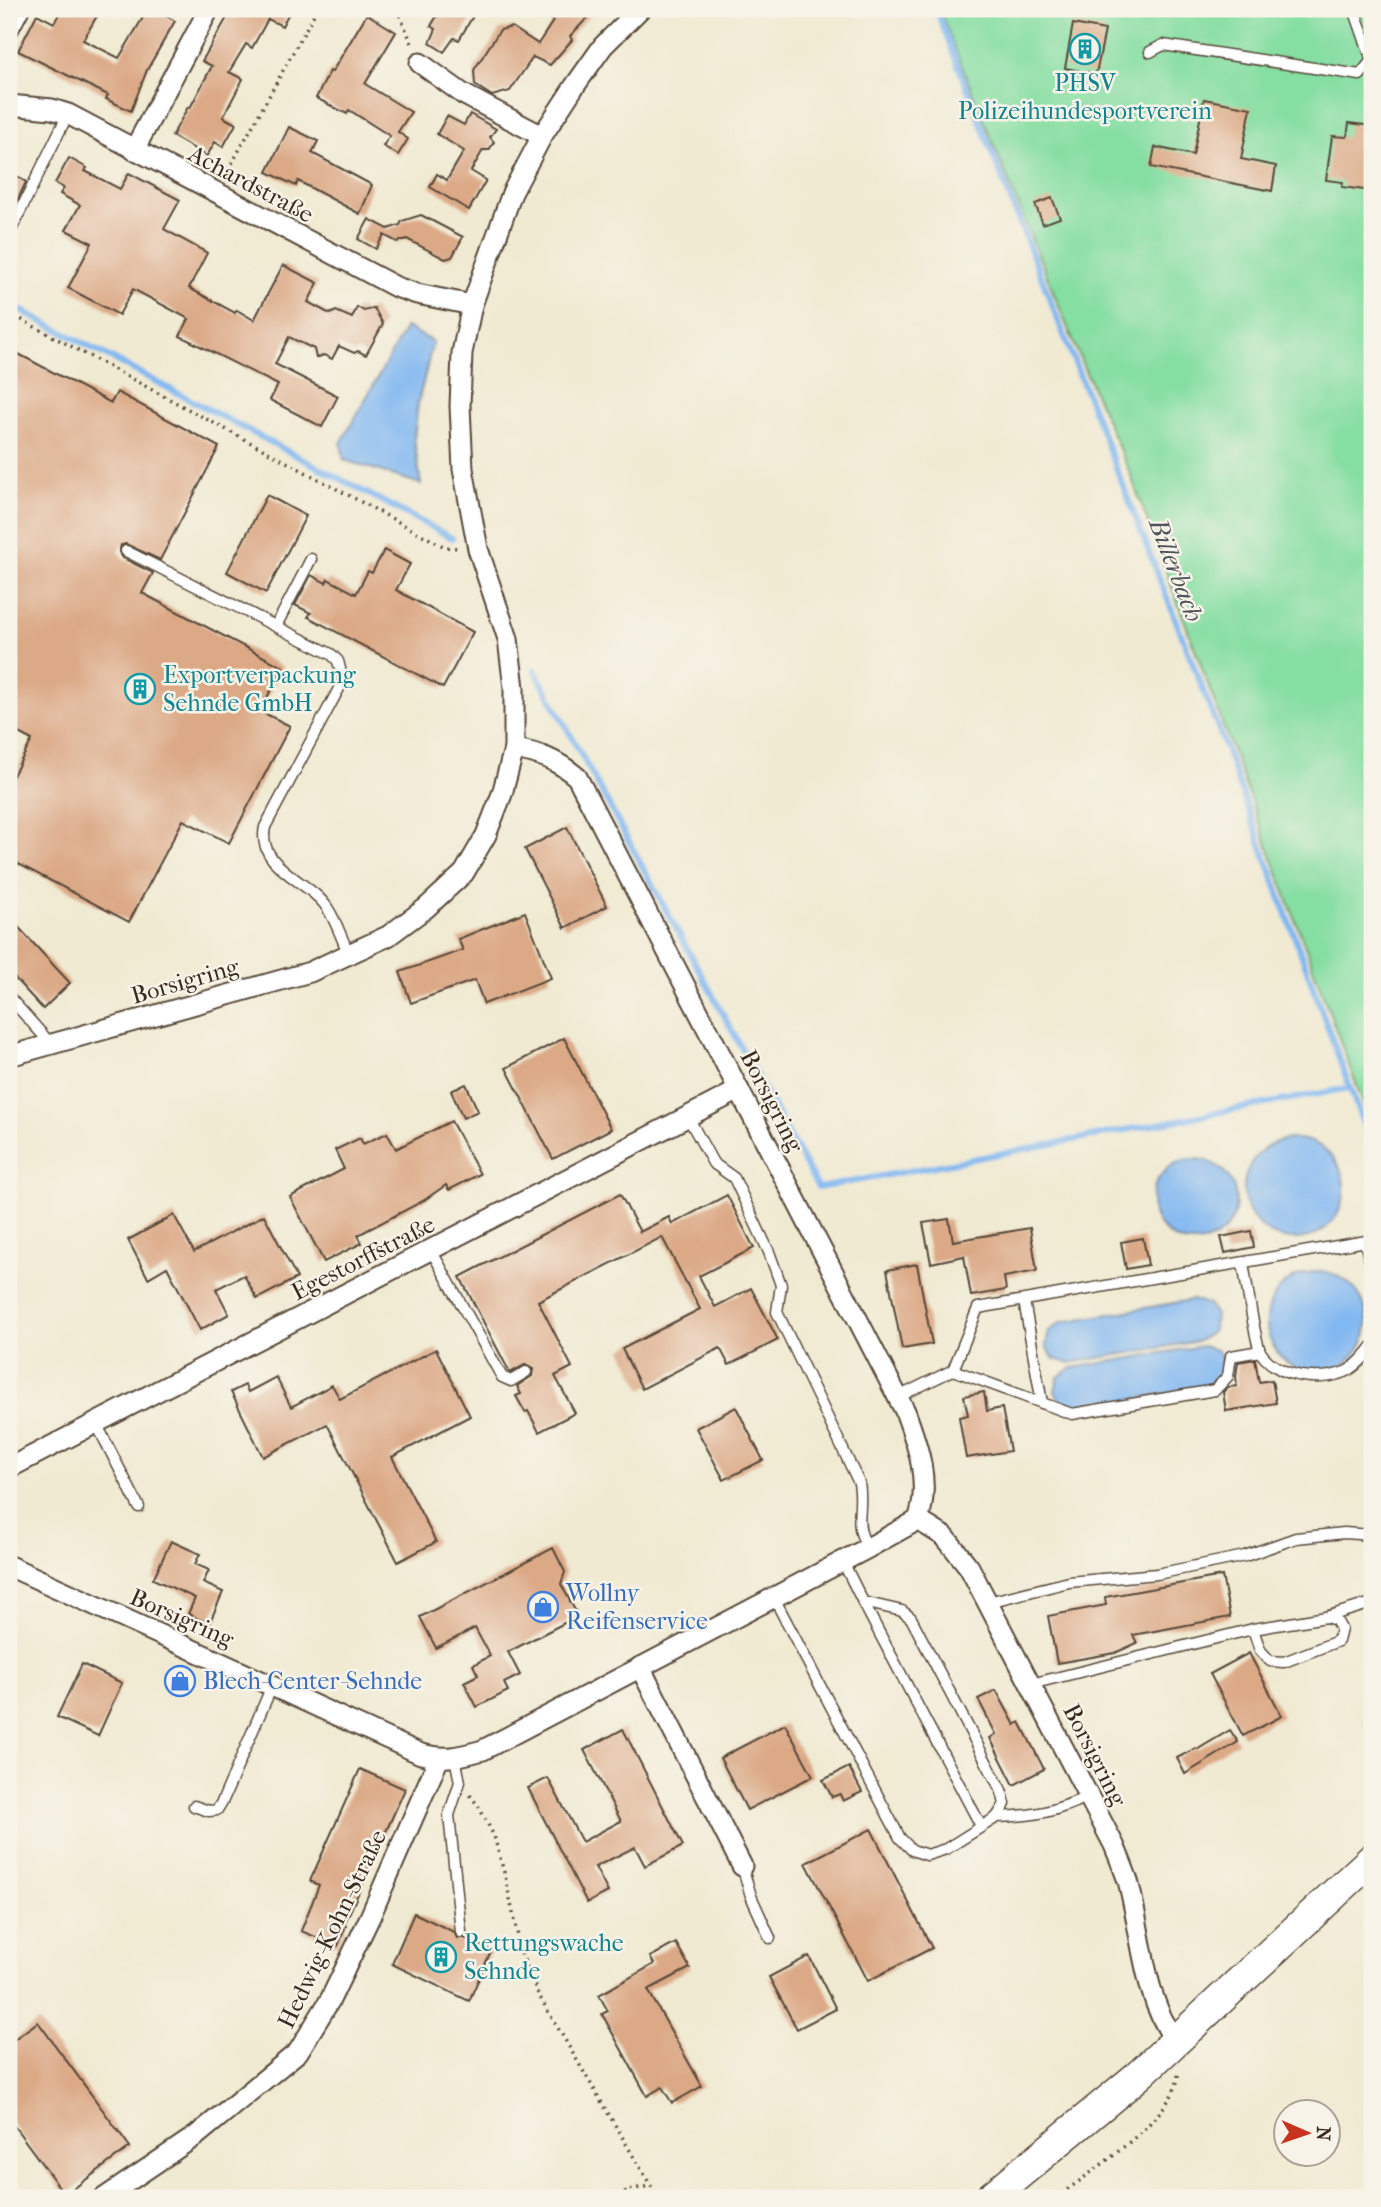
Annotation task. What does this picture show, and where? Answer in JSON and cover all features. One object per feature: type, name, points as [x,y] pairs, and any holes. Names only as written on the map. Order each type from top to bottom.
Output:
[{"type":"main road","points":[[990,2198],[1053,2148],[1177,2040],[1372,1859]]},
{"type":"street","points":[[9,28],[19,9]]},
{"type":"street","points":[[134,150],[209,9]]},
{"type":"street","name":"Borsigring","points":[[9,1056],[310,972],[388,936],[426,908],[464,873],[486,835],[502,794],[514,749],[514,688],[508,639],[478,549],[463,469],[460,406],[463,352],[471,305],[512,193],[542,136],[603,46],[640,9]]},
{"type":"street","points":[[419,63],[463,94],[542,136]]},
{"type":"street","name":"Achardstraße","points":[[9,105],[52,108],[68,114],[396,287],[471,305]]},
{"type":"street","name":"Borsigring","points":[[514,749],[539,753],[563,765],[577,778],[898,1397],[915,1437],[923,1471],[923,1501],[918,1520],[936,1530],[959,1551],[1114,1845],[1127,1878],[1154,1997],[1166,2027],[1177,2040]]},
{"type":"street","name":"Egestorffstraße","points":[[9,1468],[739,1090]]},
{"type":"street","points":[[447,1758],[483,1750],[918,1520]]},
{"type":"street","name":"Borsigring","points":[[9,1566],[421,1754],[447,1758]]},
{"type":"street","points":[[640,1667],[742,1866]]},
{"type":"street","name":"Hedwig-Kohn-Straße","points":[[104,2198],[197,2135],[298,2052],[330,2000],[447,1758]]},
{"type":"lane","points":[[1150,52],[1163,45],[1360,75],[1372,60],[1354,9]]},
{"type":"lane","points":[[9,234],[68,114]]},
{"type":"lane","points":[[125,551],[331,654],[338,660],[343,681],[265,827],[263,837],[269,857],[318,896],[328,909],[349,954]]},
{"type":"lane","points":[[276,626],[310,559]]},
{"type":"lane","points":[[9,997],[51,1044]]},
{"type":"lane","points":[[688,1117],[713,1163],[734,1178],[769,1252],[781,1285],[777,1312],[859,1483],[862,1497],[860,1535],[869,1548]]},
{"type":"lane","points":[[898,1397],[953,1370],[978,1308],[1369,1241],[1372,1270]]},
{"type":"lane","points":[[432,1250],[502,1377],[511,1381],[526,1372]]},
{"type":"lane","points":[[1243,1263],[1260,1351],[1273,1365],[1293,1374],[1321,1378],[1348,1371],[1372,1347]]},
{"type":"lane","points":[[1024,1301],[1042,1403]]},
{"type":"lane","points":[[953,1370],[1072,1414],[1215,1390],[1228,1376],[1231,1356],[1260,1351]]},
{"type":"lane","points":[[96,1423],[139,1507]]},
{"type":"lane","points":[[988,1602],[1069,1582],[1144,1576],[1245,1556],[1296,1538],[1344,1533],[1372,1535]]},
{"type":"lane","points":[[843,1562],[981,1826]]},
{"type":"lane","points":[[774,1598],[900,1838],[912,1850],[927,1855],[946,1849],[997,1817],[1033,1816],[1089,1796]]},
{"type":"lane","points":[[863,1602],[902,1611],[911,1618],[1002,1792],[1005,1804],[997,1817]]},
{"type":"lane","points":[[1031,1684],[1253,1629],[1326,1618],[1372,1603]]},
{"type":"lane","points":[[1253,1629],[1260,1650],[1270,1661],[1284,1662],[1338,1640],[1341,1629],[1336,1620],[1326,1618]]},
{"type":"lane","points":[[194,1806],[209,1811],[217,1810],[272,1686]]},
{"type":"lane","points":[[447,1758],[460,1782],[449,1815],[461,1932]]},
{"type":"lane","points":[[742,1866],[751,1896],[770,1938]]},
{"type":"path","points":[[216,194],[317,9]]},
{"type":"path","points":[[397,9],[419,63]]},
{"type":"path","points":[[9,313],[445,547],[478,549]]},
{"type":"path","points":[[460,1782],[479,1807],[494,1836],[522,1955],[538,1994],[658,2198]]},
{"type":"path","points":[[1056,2198],[1152,2122],[1168,2103],[1178,2081],[1177,2040]]},
{"type":"path","points":[[620,2198],[627,2190],[651,2186]]},
{"type":"green space","points":[[939,9],[1372,9],[1372,1127],[1129,471],[1084,368]]},
{"type":"water","points":[[406,327],[433,342],[418,403],[414,439],[421,484],[344,460],[341,443]]},
{"type":"water","points":[[1294,1139],[1313,1143],[1329,1154],[1340,1170],[1344,1189],[1340,1208],[1329,1224],[1313,1235],[1294,1239],[1275,1235],[1259,1224],[1248,1208],[1244,1189],[1248,1170],[1259,1154],[1275,1143]]},
{"type":"water","points":[[1194,1159],[1217,1166],[1229,1178],[1236,1201],[1229,1224],[1217,1236],[1194,1243],[1171,1236],[1159,1224],[1152,1201],[1159,1178],[1171,1166]]},
{"type":"water","points":[[1317,1272],[1345,1280],[1359,1294],[1367,1322],[1359,1350],[1345,1364],[1317,1372],[1289,1364],[1275,1350],[1267,1322],[1275,1294],[1289,1280]]},
{"type":"water","points":[[1192,1300],[1208,1304],[1216,1317],[1212,1332],[1199,1341],[1069,1363],[1054,1359],[1046,1346],[1049,1331],[1062,1322]]},
{"type":"water","points":[[1202,1346],[1217,1350],[1226,1363],[1222,1378],[1209,1386],[1079,1409],[1063,1405],[1055,1392],[1058,1377],[1072,1368]]},
{"type":"building","points":[[62,9],[101,9],[83,40],[119,58],[148,9],[169,9],[165,15],[175,21],[147,70],[131,111],[106,99],[108,95],[18,51],[37,14],[54,23]]},
{"type":"building","points":[[232,9],[291,9],[282,26],[268,19],[252,48],[246,44],[229,72],[243,79],[223,117],[236,124],[223,147],[215,142],[207,156],[172,136],[212,66],[202,61]]},
{"type":"building","points":[[441,9],[477,9],[459,40],[454,38],[444,52],[430,43],[436,29],[431,26]]},
{"type":"building","points":[[543,9],[596,9],[570,36],[572,40],[550,65],[533,57],[510,91],[492,96],[475,85],[474,70],[500,30],[512,27],[538,44],[553,21]]},
{"type":"building","points":[[367,14],[396,32],[365,84],[411,112],[398,132],[408,139],[398,155],[383,146],[390,136],[349,110],[347,114],[316,98]]},
{"type":"building","name":"PHSV Polizeihundesportverein","points":[[1073,24],[1105,30],[1096,74],[1065,68]]},
{"type":"building","points":[[1204,99],[1251,108],[1241,159],[1276,166],[1272,191],[1151,167],[1155,147],[1193,155]]},
{"type":"building","points":[[470,114],[496,129],[490,137],[494,142],[489,150],[483,150],[471,171],[486,180],[469,210],[430,187],[437,174],[447,180],[464,151],[437,134],[447,116],[464,125]]},
{"type":"building","points":[[1349,123],[1372,126],[1372,191],[1342,187],[1343,182],[1326,180],[1332,136],[1347,137]]},
{"type":"building","points":[[289,127],[318,141],[312,153],[372,185],[360,214],[298,181],[296,186],[267,172]]},
{"type":"building","points":[[69,158],[87,168],[85,171],[120,189],[129,173],[180,200],[164,229],[207,253],[189,288],[235,313],[237,310],[254,320],[283,265],[318,283],[308,302],[330,314],[336,311],[352,318],[357,307],[364,311],[374,308],[383,324],[366,355],[339,346],[332,359],[324,355],[316,358],[314,349],[289,337],[275,364],[338,396],[322,427],[270,400],[278,385],[180,336],[189,319],[133,289],[119,315],[68,288],[92,243],[66,230],[80,205],[60,194],[64,188],[55,183]]},
{"type":"building","points":[[9,172],[26,182],[9,218]]},
{"type":"building","points":[[1052,198],[1060,218],[1043,224],[1035,204]]},
{"type":"building","points":[[421,215],[463,237],[452,257],[445,259],[407,239],[397,242],[384,235],[376,249],[358,239],[369,219],[388,229]]},
{"type":"building","points":[[9,349],[111,403],[117,392],[219,447],[160,560],[126,544],[121,545],[119,552],[123,558],[153,573],[142,593],[283,667],[260,711],[290,726],[229,843],[183,820],[129,922],[9,859],[9,783],[32,740],[9,728]]},
{"type":"building","points":[[267,495],[306,516],[266,593],[227,572]]},
{"type":"building","points":[[384,550],[410,564],[396,590],[473,632],[443,688],[308,617],[311,613],[295,605],[311,575],[326,583],[328,579],[356,594],[368,571],[372,573]]},
{"type":"building","points":[[567,827],[607,906],[565,928],[525,849]]},
{"type":"building","points":[[525,912],[551,978],[484,1004],[475,980],[411,1003],[400,972],[463,950],[458,939]]},
{"type":"building","points":[[9,917],[70,983],[43,1009],[9,972]]},
{"type":"building","points":[[564,1038],[611,1129],[553,1159],[506,1068]]},
{"type":"building","points":[[466,1084],[478,1111],[463,1118],[451,1091]]},
{"type":"building","points":[[451,1121],[480,1174],[449,1190],[446,1185],[423,1201],[358,1235],[362,1243],[324,1262],[290,1197],[344,1169],[335,1150],[360,1138],[363,1144],[387,1133],[396,1149]]},
{"type":"building","points":[[620,1194],[640,1232],[669,1217],[672,1224],[727,1195],[754,1248],[699,1276],[715,1307],[751,1288],[778,1340],[729,1365],[720,1348],[642,1389],[622,1349],[700,1309],[662,1237],[538,1301],[572,1367],[555,1376],[575,1413],[539,1432],[516,1396],[521,1394],[517,1386],[532,1376],[533,1369],[525,1365],[510,1373],[460,1277]]},
{"type":"building","points":[[174,1215],[194,1252],[264,1215],[297,1278],[257,1299],[244,1275],[216,1289],[229,1314],[200,1330],[167,1267],[148,1278],[128,1240]]},
{"type":"building","points":[[949,1219],[953,1241],[1030,1228],[1037,1271],[1004,1277],[1006,1290],[971,1296],[964,1256],[931,1263],[923,1223]]},
{"type":"building","points":[[1251,1231],[1254,1247],[1225,1253],[1221,1237]]},
{"type":"building","points":[[1143,1238],[1148,1265],[1126,1269],[1121,1242]]},
{"type":"building","points":[[917,1264],[932,1344],[902,1349],[887,1270]]},
{"type":"building","points":[[436,1349],[470,1416],[392,1457],[436,1542],[398,1562],[327,1424],[263,1457],[231,1392],[245,1385],[248,1392],[276,1377],[291,1407],[332,1385],[340,1399]]},
{"type":"building","points":[[1255,1359],[1259,1382],[1272,1380],[1276,1403],[1226,1411],[1223,1392],[1228,1387],[1237,1386],[1238,1362]]},
{"type":"building","points":[[984,1392],[987,1411],[1002,1408],[1010,1451],[966,1458],[959,1417],[968,1415],[964,1396]]},
{"type":"building","points":[[736,1407],[763,1460],[724,1480],[696,1428]]},
{"type":"building","points":[[171,1541],[200,1554],[195,1564],[209,1570],[203,1583],[223,1592],[209,1624],[188,1614],[195,1598],[153,1579]]},
{"type":"building","points":[[553,1548],[565,1572],[561,1584],[578,1616],[508,1652],[520,1675],[504,1683],[508,1691],[477,1707],[464,1682],[478,1675],[473,1665],[490,1656],[475,1628],[436,1648],[420,1617]]},
{"type":"building","points":[[1222,1576],[1230,1617],[1133,1635],[1137,1643],[1115,1653],[1057,1663],[1048,1616],[1106,1605],[1105,1597]]},
{"type":"building","points":[[1249,1653],[1282,1716],[1243,1736],[1210,1674]]},
{"type":"building","points":[[82,1664],[122,1683],[98,1736],[57,1717]]},
{"type":"building","points":[[996,1690],[1015,1725],[1020,1722],[1044,1769],[1014,1785],[990,1738],[996,1734],[978,1699]]},
{"type":"building","points":[[785,1724],[813,1776],[747,1810],[720,1758]]},
{"type":"building","points":[[623,1729],[683,1846],[645,1866],[635,1847],[595,1867],[608,1892],[587,1903],[528,1788],[548,1778],[582,1842],[621,1821],[584,1750]]},
{"type":"building","points":[[1230,1730],[1238,1742],[1185,1774],[1177,1758]]},
{"type":"building","points":[[849,1767],[862,1792],[843,1801],[840,1794],[832,1797],[823,1780]]},
{"type":"building","points":[[360,1769],[405,1789],[344,1925],[346,1926],[338,1946],[301,1931],[319,1885],[310,1881]]},
{"type":"building","points":[[871,1829],[932,1948],[868,1981],[806,1863]]},
{"type":"building","name":"Rettungswache Sehnde","points":[[414,1913],[454,1932],[457,1938],[465,1938],[491,1951],[469,2001],[392,1964]]},
{"type":"building","points":[[676,1943],[690,1968],[648,1990],[702,2086],[672,2103],[662,2087],[647,2096],[602,2014],[608,2011],[599,1995],[654,1964],[650,1957]]},
{"type":"building","points":[[809,1956],[836,2009],[797,2029],[769,1977]]},
{"type":"building","points":[[38,2022],[130,2147],[65,2195],[9,2119],[9,2043]]},
{"type":"waterway","name":"Billerbach","points":[[936,9],[1222,738],[1372,1148]]},
{"type":"waterway","points":[[9,304],[452,538]]},
{"type":"waterway","points":[[535,670],[818,1188],[1349,1088]]},
{"type":"place","name":"PHSV Polizeihundesportverein","points":[[1085,49]]},
{"type":"place","name":"Exportverpackung Sehnde GmbH","points":[[140,689]]},
{"type":"place","name":"Wollny Reifenservice","points":[[543,1607]]},
{"type":"place","name":"Blech-Center-Sehnde","points":[[180,1681]]},
{"type":"place","name":"Rettungswache Sehnde","points":[[441,1957]]}]
